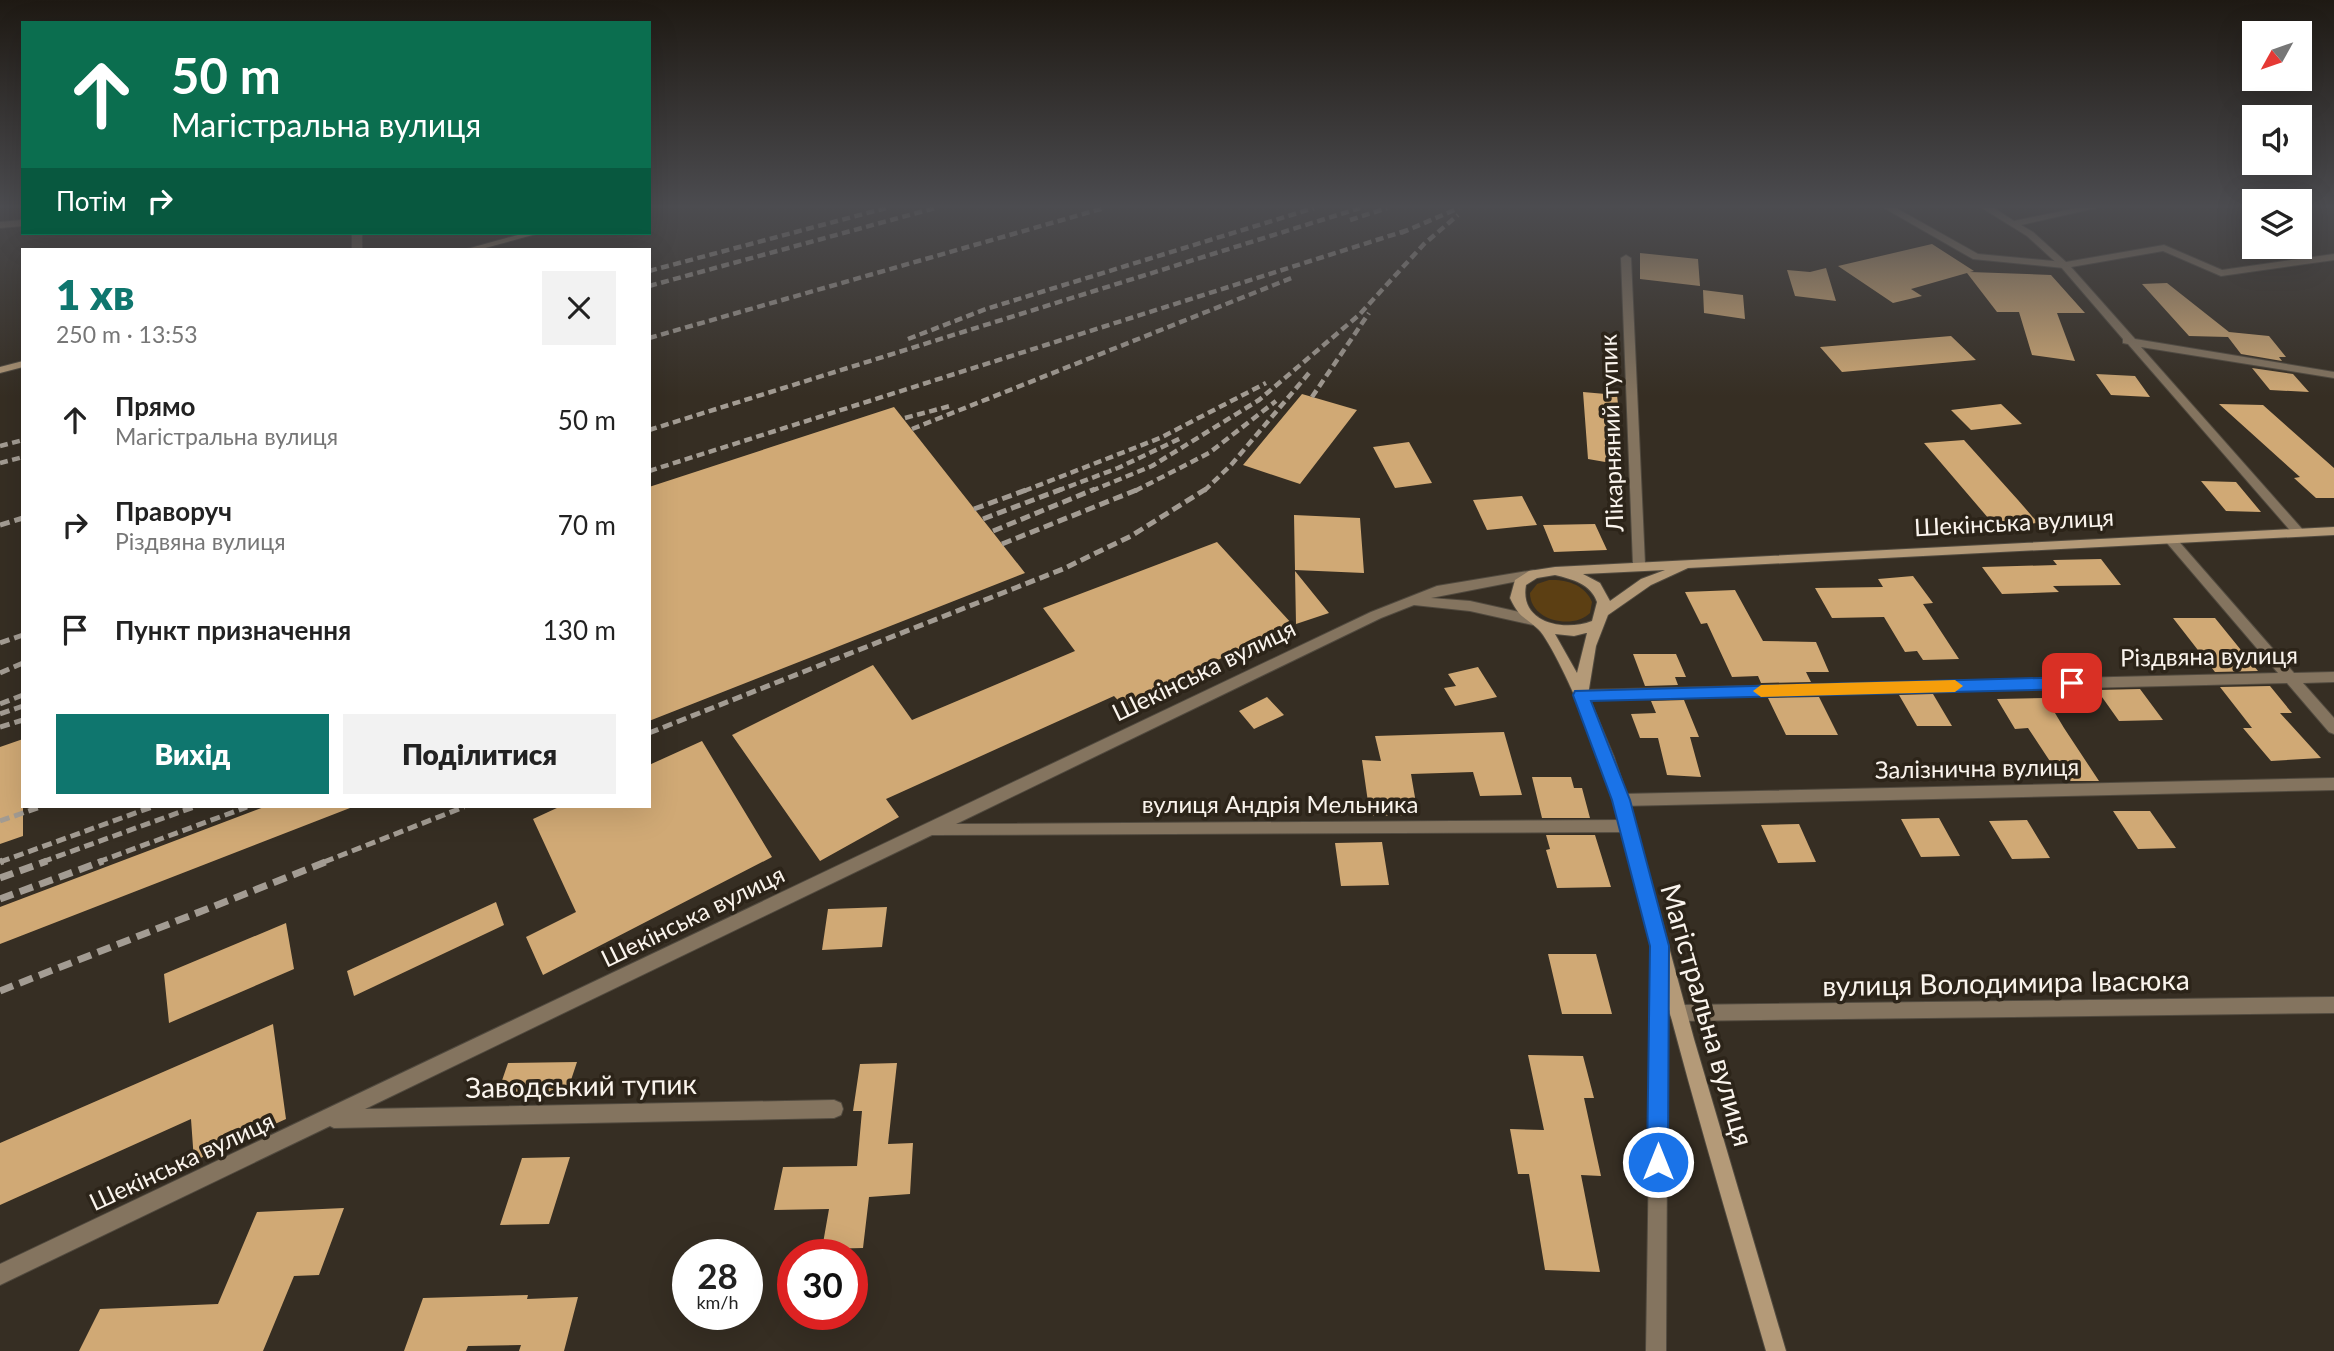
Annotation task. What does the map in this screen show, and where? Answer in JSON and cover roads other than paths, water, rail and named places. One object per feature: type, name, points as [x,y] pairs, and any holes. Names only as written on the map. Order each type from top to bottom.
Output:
[{"type":"main road","points":[[0,370],[21,365]]},
{"type":"main road","name":"Шекінська вулиця","points":[[1555,571],[1639,564],[1697,564],[2334,531]]},
{"type":"main road","name":"Шекінська вулиця","points":[[1605,611],[1646,582],[1697,564]]},
{"type":"main road","points":[[1581,695],[1584,670],[1597,624],[1605,611],[1602,595],[1588,581],[1555,571],[1534,574],[1520,583],[1517,598],[1538,623],[1578,631],[1597,624]]},
{"type":"main road","name":"Магістральна вулиця","points":[[1538,623],[1581,695],[1621,800],[1678,1013],[1776,1351]]},
{"type":"street","name":"Лікарняний тупик","points":[[1627,271],[1639,564]]},
{"type":"street","points":[[2069,271],[2127,341],[2299,533]]},
{"type":"street","points":[[2217,271],[2235,271]]},
{"type":"street","points":[[2127,341],[2334,374]]},
{"type":"street","points":[[2171,540],[2334,728]]},
{"type":"street","name":"Шекінська вулиця","points":[[0,1275],[1406,602],[1469,583],[1534,574]]},
{"type":"street","name":"Шекінська вулиця","points":[[1406,602],[1470,606],[1538,623]]},
{"type":"street","name":"Різдвяна вулиця","points":[[1581,695],[2334,677]]},
{"type":"street","name":"Залізнична вулиця","points":[[1621,800],[2334,784]]},
{"type":"street","name":"вулиця Андрія Мельника","points":[[932,830],[1628,827]]},
{"type":"street","points":[[1656,1351],[1660,946]]},
{"type":"street","name":"вулиця Володимира Івасюка","points":[[1678,1013],[2334,1005]]},
{"type":"street","name":"Заводський тупик","points":[[330,1119],[834,1109]]},
{"type":"railway","points":[[651,285],[704,271]]},
{"type":"railway","points":[[651,337],[883,271]]},
{"type":"railway","points":[[908,339],[986,309],[1109,271]]},
{"type":"railway","points":[[651,429],[1158,271]]},
{"type":"railway","points":[[651,470],[1279,271]]},
{"type":"railway","points":[[1091,491],[1152,466],[1259,400],[1359,315],[1399,271]]},
{"type":"railway","points":[[912,429],[1294,277]]},
{"type":"railway","points":[[1312,397],[1369,313]]},
{"type":"railway","points":[[1204,491],[1231,465],[1309,373]]},
{"type":"railway","points":[[1024,491],[1160,438],[1266,383]]},
{"type":"railway","points":[[1139,489],[1209,453],[1276,401]]},
{"type":"railway","points":[[905,418],[950,406]]},
{"type":"railway","points":[[1057,491],[1118,468],[1181,438]]},
{"type":"railway","points":[[0,446],[21,441]]},
{"type":"railway","points":[[0,463],[21,458]]},
{"type":"railway","points":[[974,509],[1029,489]]},
{"type":"railway","points":[[983,519],[1062,489]]},
{"type":"railway","points":[[993,531],[1095,489]]},
{"type":"railway","points":[[1002,544],[1139,489]]},
{"type":"railway","points":[[651,732],[1063,569],[1131,536],[1206,489]]},
{"type":"railway","points":[[0,525],[21,519]]},
{"type":"railway","points":[[0,643],[21,636]]},
{"type":"railway","points":[[0,673],[21,664]]},
{"type":"railway","points":[[0,704],[21,696]]},
{"type":"railway","points":[[0,714],[21,707]]},
{"type":"railway","points":[[0,727],[21,721]]},
{"type":"railway","points":[[0,821],[37,808]]},
{"type":"railway","points":[[3,861],[0,862],[149,808]]},
{"type":"railway","points":[[42,862],[191,808]]},
{"type":"railway","points":[[98,862],[244,808]]},
{"type":"railway","points":[[324,862],[461,808]]},
{"type":"railway","points":[[0,878],[47,861]]},
{"type":"railway","points":[[0,899],[103,861]]},
{"type":"railway","points":[[0,991],[328,861]]}]
